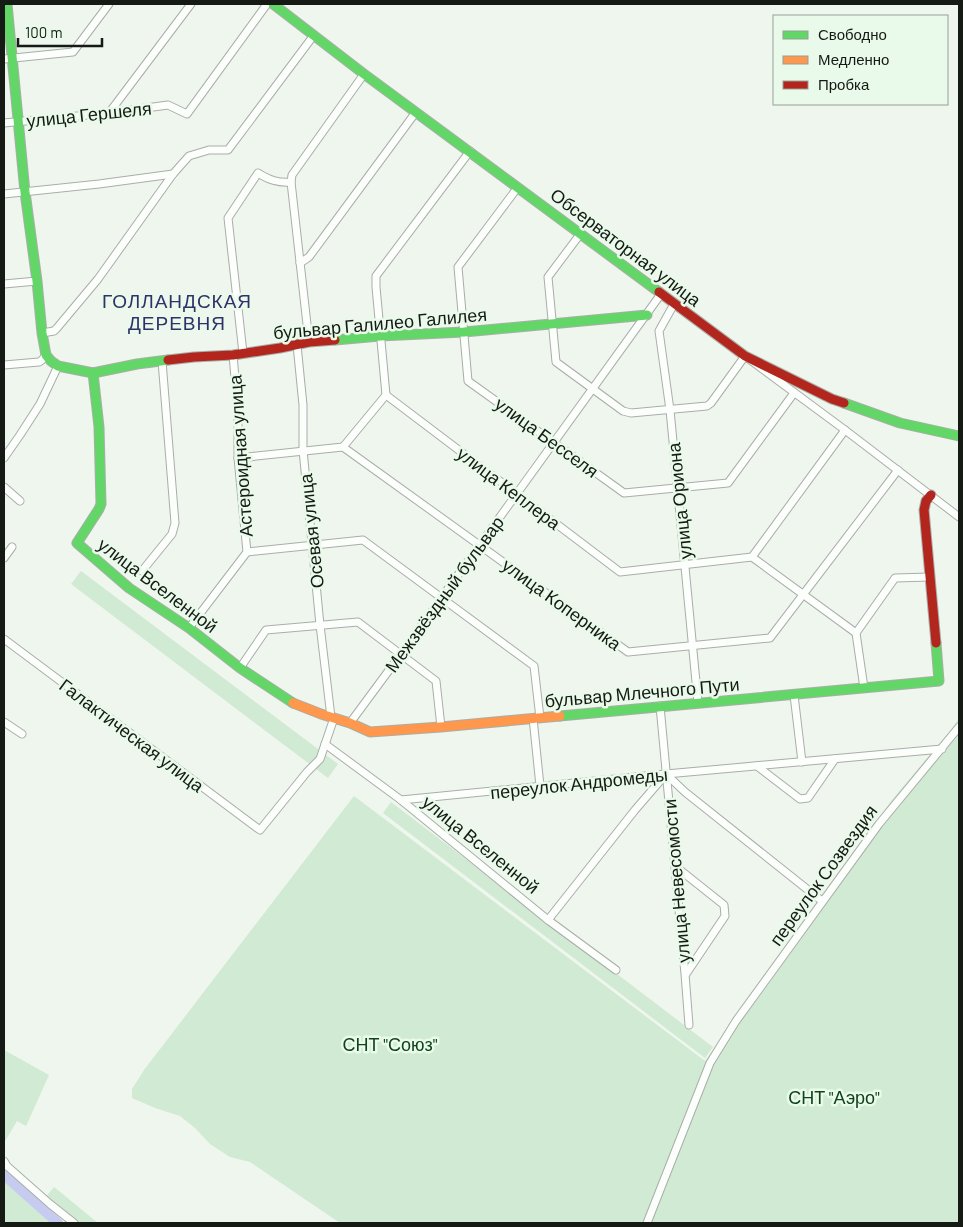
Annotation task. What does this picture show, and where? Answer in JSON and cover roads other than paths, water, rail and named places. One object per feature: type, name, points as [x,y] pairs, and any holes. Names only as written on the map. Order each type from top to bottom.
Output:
[{"type":"street","points":[[4,458],[40,404],[58,366],[46,355],[42,333],[18,122],[8,59],[7,4]]},
{"type":"street","points":[[8,59],[73,52],[109,4]]},
{"type":"street","points":[[109,113],[191,4]]},
{"type":"street","name":"улица Гершеля","points":[[4,123],[109,113],[168,105],[187,114],[266,4]]},
{"type":"street","name":"Обсерваторная улица","points":[[273,4],[364,74],[581,233],[959,517]]},
{"type":"street","points":[[42,333],[54,331],[98,279],[173,174],[189,156],[210,150],[228,150],[314,35]]},
{"type":"street","points":[[309,342],[291,182],[292,175],[364,74]]},
{"type":"street","points":[[300,263],[309,257],[416,112]]},
{"type":"street","points":[[238,458],[343,447],[386,395],[376,276],[470,151]]},
{"type":"street","name":"Астероидная улица","points":[[243,353],[228,218],[258,173],[280,183],[291,182]]},
{"type":"street","points":[[4,194],[173,174]]},
{"type":"street","name":"улица Бесселя","points":[[518,187],[458,267],[468,381],[624,493],[728,483],[794,393]]},
{"type":"street","points":[[581,233],[548,277],[556,362],[623,411],[631,413],[702,407],[710,403],[744,356],[832,399],[900,423],[957,436]]},
{"type":"street","points":[[4,284],[37,281]]},
{"type":"street","name":"Межзвёздный бульвар","points":[[350,723],[661,294]]},
{"type":"street","name":"улица Ориона","points":[[674,304],[659,331],[670,410],[698,703]]},
{"type":"street","name":"бульвар Галилео Галилея","points":[[58,366],[92,373],[137,364],[232,355],[309,342],[464,332],[647,314]]},
{"type":"street","name":"Осевая улица","points":[[297,345],[303,406],[303,450],[320,625],[332,718]]},
{"type":"street","points":[[4,365],[39,362],[46,355]]},
{"type":"street","name":"Астероидная улица","points":[[189,628],[247,552],[238,458],[238,412],[232,355]]},
{"type":"street","points":[[142,571],[172,534],[175,523],[162,361]]},
{"type":"street","name":"улица Вселенной","points":[[92,373],[99,427],[101,504],[77,543],[129,588],[189,628],[240,668],[293,703],[350,723]]},
{"type":"street","name":"улица Кеплера","points":[[386,395],[620,572],[752,557]]},
{"type":"street","points":[[845,430],[752,557],[856,633]]},
{"type":"street","name":"улица Коперника","points":[[343,447],[628,652],[770,638],[898,470]]},
{"type":"street","points":[[4,487],[20,501]]},
{"type":"street","points":[[864,688],[856,633],[894,578],[930,577],[924,510],[926,501],[931,495]]},
{"type":"street","points":[[247,552],[363,540],[534,666],[540,786]]},
{"type":"street","points":[[4,558],[12,547]]},
{"type":"street","name":"бульвар Млечного Пути","points":[[350,723],[370,732],[939,681],[930,577]]},
{"type":"street","points":[[240,668],[266,630],[358,622],[436,681],[440,727]]},
{"type":"street","name":"Галактическая улица","points":[[4,639],[260,830],[307,772],[320,759],[325,744]]},
{"type":"street","points":[[794,694],[802,762]]},
{"type":"street","name":"улица Невесомости","points":[[660,706],[689,1025]]},
{"type":"street","points":[[325,744],[332,718]]},
{"type":"street","points":[[4,722],[22,734]]},
{"type":"street","name":"переулок Созвездия","points":[[647,1223],[693,1102],[719,1047],[879,824],[959,727]]},
{"type":"street","name":"улица Вселенной","points":[[325,744],[401,800],[548,920],[616,970]]},
{"type":"street","name":"переулок Андромеды","points":[[401,800],[942,749]]},
{"type":"street","points":[[757,766],[800,799],[808,798],[835,758]]},
{"type":"street","points":[[548,920],[666,774],[822,901]]},
{"type":"street","points":[[675,866],[724,905],[725,916],[685,974]]},
{"type":"street","points":[[4,1161],[7,1166],[74,1223]]},
{"type":"waterway","points":[[4,1175],[58,1223]]},
{"type":"district","name":"ГОЛЛАНДСКАЯ ДЕРЕВНЯ","points":[[177,311]]},
{"type":"park label","name":"СНТ \"Союз\"","points":[[390,1044]]},
{"type":"park label","name":"СНТ \"Аэро\"","points":[[834,1097]]}]
